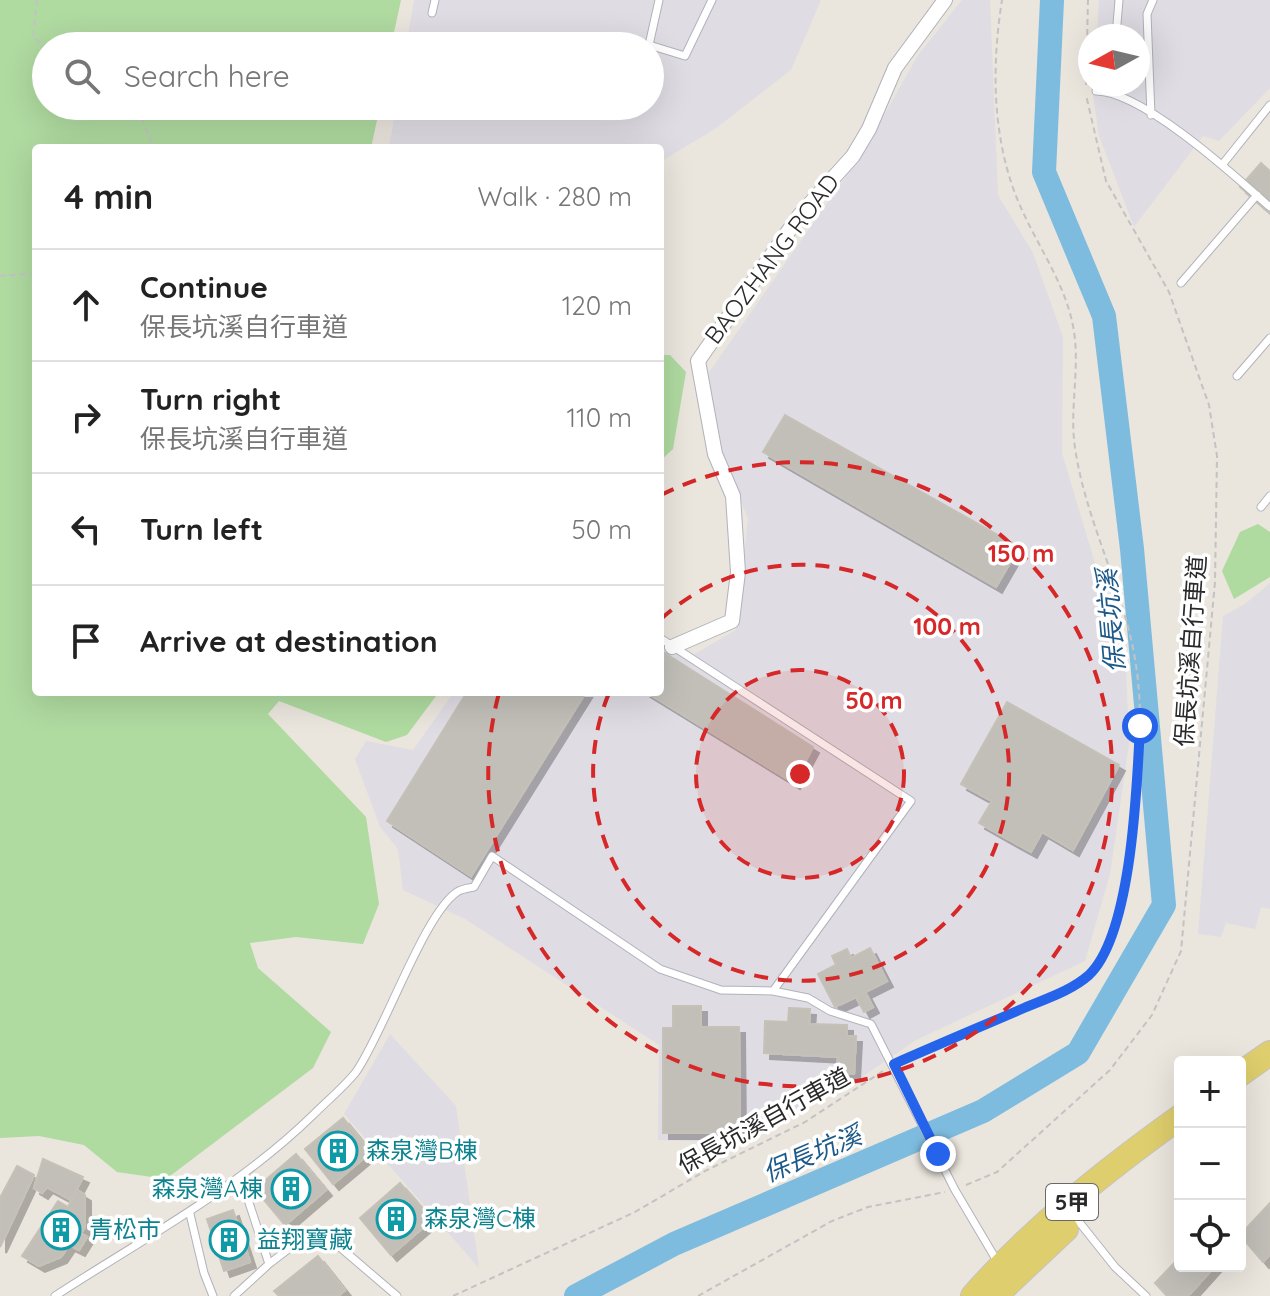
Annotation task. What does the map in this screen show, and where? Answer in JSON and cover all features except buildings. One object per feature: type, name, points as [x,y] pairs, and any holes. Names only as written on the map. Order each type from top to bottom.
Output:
[{"type":"main road","points":[[1246,1070],[1270,1053]]},
{"type":"main road","points":[[1246,1089],[1270,1072]]},
{"type":"main road","name":"5甲","points":[[973,1296],[1001,1286],[1072,1212],[1174,1122]]},
{"type":"main road","name":"5甲","points":[[1072,1212],[1174,1140]]},
{"type":"street","name":"BAOZHANG ROAD","points":[[666,643],[732,621],[738,572],[733,496],[715,454],[698,361],[799,216],[853,156],[869,129],[895,68],[945,0]]},
{"type":"lane","points":[[432,13],[435,0]]},
{"type":"lane","points":[[652,32],[659,0]]},
{"type":"lane","points":[[664,50],[685,56],[712,0]]},
{"type":"lane","points":[[1117,24],[1119,0]]},
{"type":"lane","points":[[1151,115],[1147,14],[1153,0]]},
{"type":"lane","points":[[1126,96],[1222,165],[1270,207]]},
{"type":"lane","points":[[1222,165],[1270,105]]},
{"type":"lane","points":[[1181,283],[1257,195]]},
{"type":"lane","points":[[1237,376],[1270,338]]},
{"type":"lane","points":[[1261,507],[1270,496]]},
{"type":"lane","points":[[666,643],[911,801],[773,991]]},
{"type":"lane","points":[[55,1296],[190,1214],[241,1178],[284,1143],[354,1074],[376,1040],[437,918],[457,891],[474,887],[492,856],[660,969],[721,990],[773,991],[808,998],[830,1011],[871,1024],[894,1064],[1001,1286]]},
{"type":"lane","points":[[241,1178],[269,1264]]},
{"type":"lane","points":[[1072,1212],[1115,1267],[1146,1296]]},
{"type":"lane","points":[[190,1214],[213,1296]]},
{"type":"lane","points":[[234,1296],[308,1234],[328,1237],[397,1296]]},
{"type":"path","points":[[33,32],[37,0]]},
{"type":"path","name":"保長坑溪自行車道","points":[[453,1296],[635,1212],[705,1171],[805,1122],[894,1064],[1071,988],[1101,962],[1116,929],[1136,798],[1140,726],[1136,663],[1085,500],[1075,450],[1072,419],[1074,330],[1066,301],[1021,209],[1004,161],[995,61],[1002,0]]},
{"type":"path","name":"保長坑溪自行車道","points":[[698,1296],[832,1221],[868,1207],[955,1190],[997,1172],[1110,1070],[1152,1015],[1181,951],[1215,582],[1217,456],[1209,405],[1169,292],[1106,181],[1086,104],[1088,0]]},
{"type":"path","points":[[142,120],[152,144]]},
{"type":"path","points":[[0,276],[32,273]]},
{"type":"shaded area","points":[[414,0],[821,0],[791,70],[715,129],[664,160],[664,144],[390,144],[394,120],[664,120],[664,32],[408,32]]},
{"type":"shaded area","points":[[962,0],[990,0],[998,195],[1033,253],[1063,337],[1062,453],[1126,667],[1129,744],[1110,874],[1085,961],[916,1040],[862,1077],[731,1142],[658,1140],[659,1045],[465,919],[403,890],[398,849],[380,827],[355,759],[366,741],[413,750],[451,696],[664,696],[664,646],[691,656],[736,630],[748,518],[721,457],[705,378],[865,149],[918,55]]},
{"type":"shaded area","points":[[1099,0],[1270,0],[1270,88],[1219,141],[1203,136],[1134,227],[1099,136],[1093,96],[1150,96],[1150,24],[1098,24]]},
{"type":"shaded area","points":[[1270,583],[1270,909],[1261,907],[1255,929],[1226,923],[1221,937],[1198,934],[1223,616],[1245,604]]},
{"type":"shaded area","points":[[390,1034],[456,1106],[479,1268],[344,1114]]},
{"type":"green space","points":[[0,0],[401,0],[394,32],[32,32],[32,120],[377,120],[372,144],[32,144],[32,696],[436,696],[407,735],[386,742],[279,701],[268,714],[366,817],[379,904],[363,944],[296,937],[250,943],[258,968],[331,1032],[313,1068],[166,1179],[117,1172],[84,1145],[39,1136],[0,1138]]},
{"type":"green space","points":[[664,355],[670,355],[686,372],[673,449],[664,457]]},
{"type":"green space","points":[[1258,524],[1270,532],[1270,577],[1234,599],[1222,571],[1240,532]]},
{"type":"waterway","name":"保長坑溪","points":[[576,1296],[674,1244],[983,1111],[1078,1053],[1164,905],[1132,549],[1104,316],[1044,172],[1052,0]]},
{"type":"place","name":"森泉灣B棟","points":[[338,1151]]},
{"type":"place","name":"森泉灣A棟","points":[[291,1189]]},
{"type":"place","name":"森泉灣C棟","points":[[396,1219]]},
{"type":"place","name":"青松市","points":[[61,1230]]},
{"type":"place","name":"益翔寶藏","points":[[229,1240]]},
{"type":"route","points":[[938,1154],[894,1064],[1071,988],[1101,962],[1116,929],[1136,798],[1140,726]]}]
